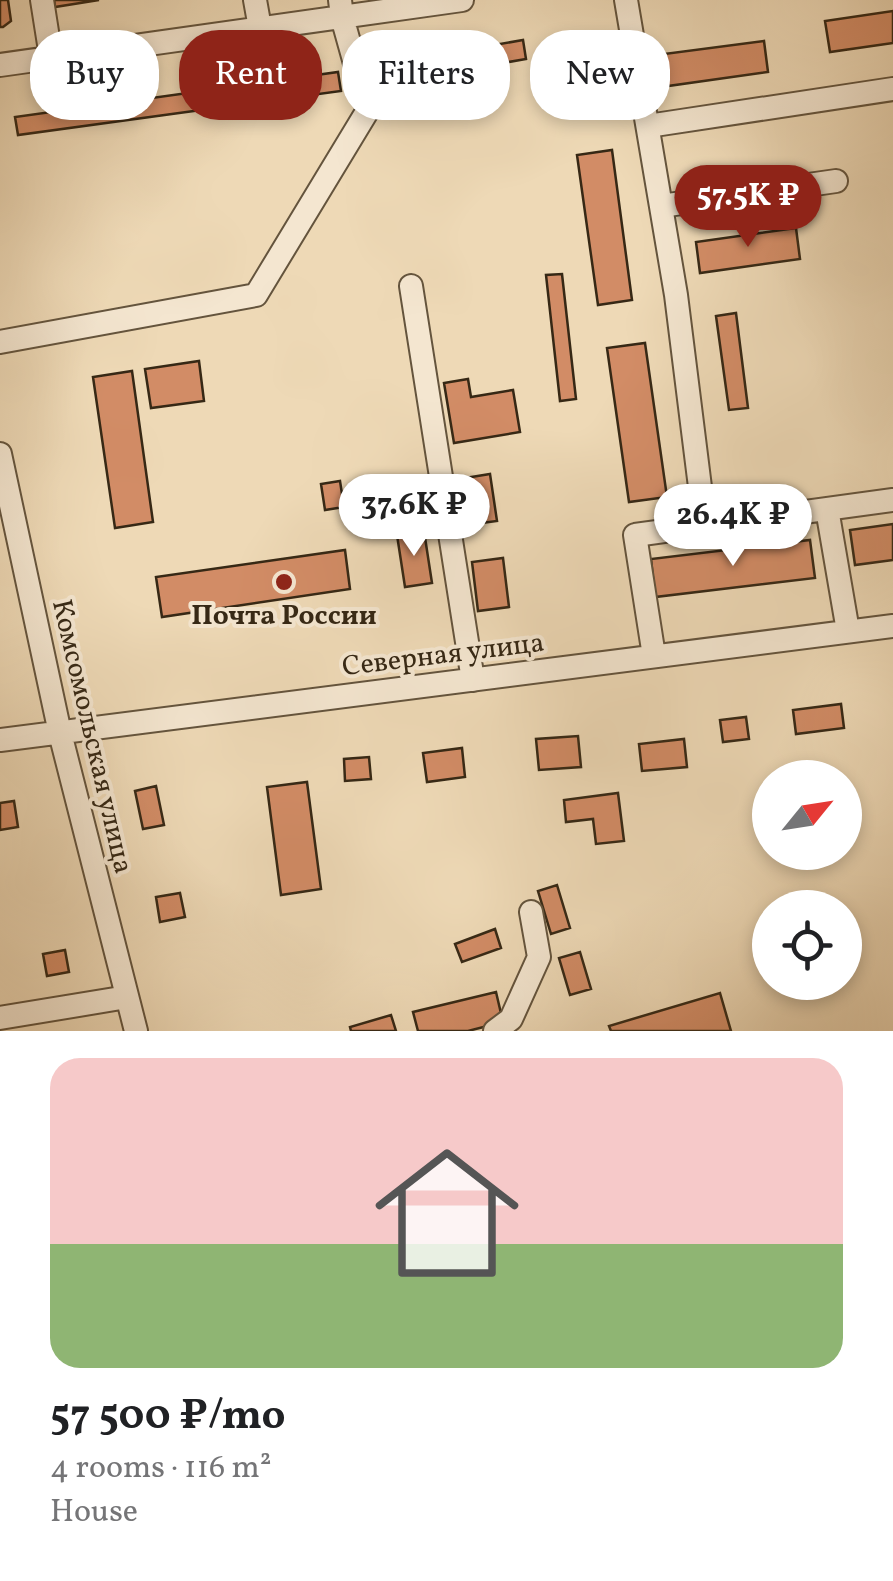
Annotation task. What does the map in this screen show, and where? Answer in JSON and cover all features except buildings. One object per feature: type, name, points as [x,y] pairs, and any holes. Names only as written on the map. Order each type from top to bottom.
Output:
[{"type":"street","points":[[42,0],[47,30]]},
{"type":"street","points":[[256,0],[260,28]]},
{"type":"street","points":[[159,42],[260,28],[341,8],[457,0]]},
{"type":"street","points":[[626,0],[676,295],[704,527]]},
{"type":"street","points":[[0,342],[256,294],[368,110],[341,8]]},
{"type":"street","points":[[0,65],[30,60]]},
{"type":"street","points":[[648,126],[893,89]]},
{"type":"street","points":[[661,206],[836,181]]},
{"type":"street","points":[[411,286],[474,680]]},
{"type":"street","name":"Комсомольская улица","points":[[0,454],[7,522],[136,1031]]},
{"type":"street","points":[[654,656],[635,535],[893,500]]},
{"type":"street","points":[[827,509],[848,632]]},
{"type":"street","name":"Северная улица","points":[[0,740],[893,626]]},
{"type":"street","points":[[494,1031],[511,1019],[539,956],[530,912]]},
{"type":"street","points":[[0,1018],[127,996]]},
{"type":"place","name":"Почта России","points":[[284,582]]}]
